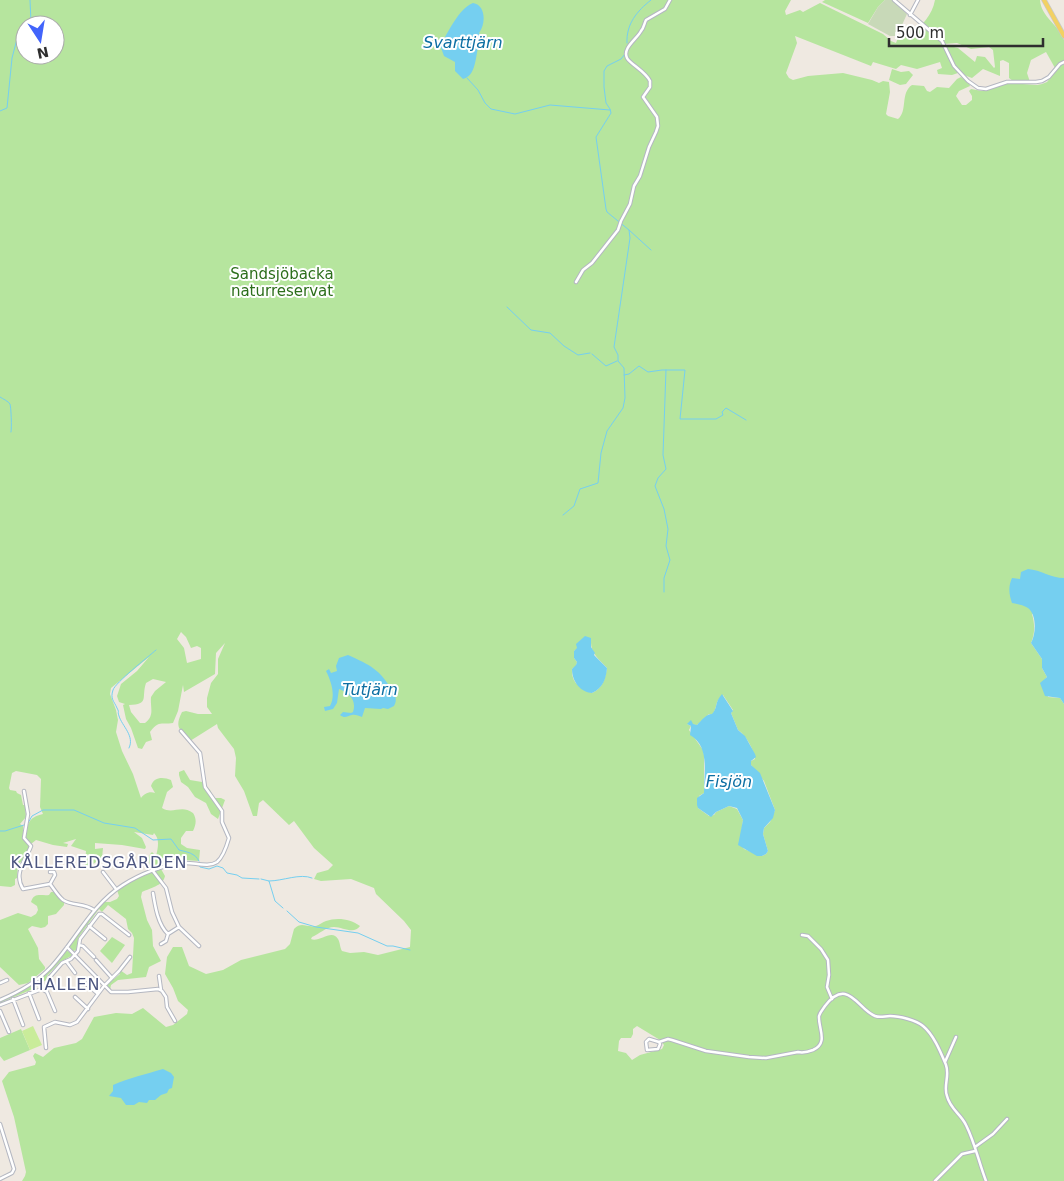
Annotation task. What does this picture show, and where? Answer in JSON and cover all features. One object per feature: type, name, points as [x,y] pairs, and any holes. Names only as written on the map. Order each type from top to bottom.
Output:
[{"type":"main road","points":[[1045,0],[1064,32]]},
{"type":"main road","points":[[1045,0],[1064,36]]},
{"type":"street","points":[[576,282],[583,270],[592,263],[616,233],[630,204],[633,188],[640,176],[647,150],[658,126],[655,113],[644,99],[644,94],[651,85],[650,81],[642,70],[627,58],[629,45],[641,32],[646,20],[665,9],[670,0]]},
{"type":"street","points":[[894,0],[942,41],[954,66],[978,88],[986,88],[1007,82],[1042,81],[1049,77],[1064,62]]},
{"type":"street","points":[[910,14],[918,0]]},
{"type":"street","points":[[0,1000],[21,990],[51,967],[94,910],[116,889],[137,877],[153,871],[183,863],[215,863],[221,857],[228,840],[222,822],[222,810],[205,788],[200,753],[181,731]]},
{"type":"street","points":[[24,790],[28,816],[24,838],[31,846],[19,871],[20,884],[23,889],[50,884],[56,875],[54,872],[50,872]]},
{"type":"street","points":[[153,871],[166,888],[172,912],[179,927],[199,946]]},
{"type":"street","points":[[103,872],[116,889]]},
{"type":"street","points":[[50,884],[62,900],[84,905],[94,910]]},
{"type":"street","points":[[153,893],[158,916],[168,934]]},
{"type":"street","points":[[49,978],[62,963],[75,954],[80,939],[100,913],[129,935]]},
{"type":"street","points":[[89,926],[105,939]]},
{"type":"street","points":[[160,944],[166,941],[168,934],[179,927]]},
{"type":"street","points":[[802,935],[808,936],[821,949],[828,960],[829,975],[827,988],[832,999]]},
{"type":"street","points":[[79,945],[83,946],[112,978]]},
{"type":"street","points":[[67,947],[110,992],[160,990],[165,994],[167,1008],[175,1021]]},
{"type":"street","points":[[46,1048],[44,1027],[55,1022],[66,1025],[74,1024],[130,957]]},
{"type":"street","points":[[66,961],[75,973]]},
{"type":"street","points":[[159,976],[160,990]]},
{"type":"street","points":[[0,983],[7,980]]},
{"type":"street","points":[[85,983],[98,994]]},
{"type":"street","points":[[0,1005],[40,988],[45,990],[55,1011]]},
{"type":"street","points":[[29,993],[39,1019]]},
{"type":"street","points":[[660,1042],[658,1049],[647,1050],[646,1042],[649,1039],[660,1042],[668,1039],[706,1051],[761,1058],[812,1051],[822,1039],[820,1014],[832,999],[842,995],[849,995],[875,1016],[892,1016],[920,1024],[928,1031],[945,1062],[948,1072],[945,1089],[947,1098],[965,1122],[986,1181]]},
{"type":"street","points":[[75,997],[88,1009]]},
{"type":"street","points":[[13,999],[23,1026]]},
{"type":"street","points":[[0,1011],[9,1032]]},
{"type":"street","points":[[945,1062],[956,1037]]},
{"type":"street","points":[[934,1181],[962,1154],[975,1149],[989,1138],[1007,1118]]},
{"type":"street","points":[[0,1124],[14,1170],[0,1179]]},
{"type":"street","points":[[0,1142],[5,1142]]},
{"type":"green space","name":"Sandsjöbacka naturreservat","points":[[0,0],[791,0],[785,11],[786,15],[800,10],[803,12],[820,3],[883,34],[896,43],[899,35],[912,36],[923,24],[934,6],[935,0],[1040,0],[1043,11],[1064,40],[1064,60],[1055,68],[1046,52],[1031,60],[1027,73],[1030,82],[1013,81],[1009,78],[1009,63],[1003,60],[1000,61],[1000,76],[983,69],[972,78],[967,76],[955,65],[946,45],[958,48],[975,62],[977,56],[985,57],[994,68],[993,50],[989,47],[971,49],[957,43],[944,44],[950,60],[958,73],[952,75],[938,74],[937,70],[942,68],[940,62],[917,69],[901,65],[896,69],[873,62],[871,66],[795,36],[797,43],[786,73],[793,80],[808,76],[843,73],[879,83],[883,81],[889,82],[890,92],[886,114],[898,119],[903,111],[908,88],[912,85],[924,86],[930,92],[937,87],[949,88],[961,77],[970,86],[959,91],[956,96],[962,105],[966,105],[972,100],[969,91],[971,89],[982,91],[1007,83],[1042,84],[1047,82],[1064,64],[1064,605],[1032,614],[1034,629],[1031,643],[1042,659],[1042,668],[1047,677],[1044,680],[1048,697],[1060,698],[1064,704],[1064,1181],[22,1181],[26,1172],[14,1117],[2,1081],[9,1072],[35,1065],[36,1062],[33,1056],[35,1053],[43,1057],[54,1048],[76,1043],[82,1039],[94,1017],[116,1013],[132,1014],[143,1008],[166,1027],[173,1025],[187,1014],[188,1010],[178,1001],[165,974],[167,957],[173,947],[182,947],[189,966],[206,974],[223,970],[241,960],[285,949],[290,944],[294,929],[299,925],[316,926],[326,921],[339,919],[348,920],[360,926],[355,930],[331,927],[311,939],[314,940],[329,935],[335,936],[339,940],[342,951],[350,953],[364,952],[378,955],[410,947],[411,930],[376,894],[374,888],[351,879],[321,881],[314,879],[317,873],[328,870],[333,865],[314,848],[294,821],[289,825],[263,800],[259,803],[257,816],[253,816],[244,791],[235,776],[236,758],[234,749],[217,724],[190,741],[179,728],[178,722],[182,712],[212,714],[207,707],[207,698],[211,683],[218,674],[218,659],[225,643],[216,653],[215,674],[184,692],[183,685],[178,711],[173,723],[156,726],[150,732],[152,740],[146,742],[142,749],[138,748],[126,719],[123,705],[125,704],[119,702],[117,696],[121,684],[137,671],[149,657],[111,688],[110,694],[118,720],[116,732],[141,798],[147,793],[155,793],[151,786],[154,780],[162,778],[171,780],[173,787],[167,792],[162,808],[166,810],[185,809],[193,813],[196,820],[194,829],[193,831],[186,831],[181,838],[181,844],[187,848],[200,850],[199,861],[184,860],[161,865],[153,869],[149,858],[152,852],[156,856],[158,841],[154,833],[153,835],[134,832],[142,838],[145,849],[95,843],[95,849],[103,848],[102,858],[90,866],[85,865],[86,851],[71,846],[76,839],[63,843],[68,844],[67,847],[36,840],[31,844],[26,857],[18,865],[15,885],[11,887],[0,886]],"holes":[[[181,632],[186,637],[191,648],[197,646],[201,648],[201,659],[187,663],[184,648],[177,639]],[[581,640],[591,640],[592,649],[607,668],[601,686],[592,693],[580,687],[573,678],[572,669],[576,666],[577,662],[574,658],[574,651]],[[153,679],[166,682],[151,697],[150,717],[145,723],[140,723],[131,712],[129,705],[142,702],[146,683]],[[723,695],[733,710],[731,713],[738,730],[747,739],[753,751],[755,759],[751,761],[751,765],[764,781],[775,810],[770,822],[764,828],[763,834],[768,851],[762,856],[744,849],[740,842],[743,820],[737,809],[729,806],[709,816],[698,808],[699,796],[704,793],[704,755],[703,750],[689,730],[691,726],[687,724],[697,725],[709,714],[712,715],[718,700]],[[16,771],[37,775],[41,779],[40,807],[43,814],[32,819],[23,834],[23,826],[20,824],[26,817],[25,805],[23,805],[21,795],[9,788],[12,773]],[[637,1026],[660,1040],[664,1045],[662,1049],[640,1055],[632,1060],[626,1053],[618,1051],[621,1038],[631,1038],[633,1029]]]},
{"type":"green space","points":[[825,0],[885,0],[868,23],[822,2]]},
{"type":"green space","points":[[885,0],[892,0],[907,14],[897,36],[890,36],[868,24],[878,7]]},
{"type":"green space","points":[[892,69],[901,72],[909,71],[913,75],[906,84],[900,85],[889,80]]},
{"type":"green space","points":[[184,770],[190,780],[202,782],[210,790],[214,798],[225,800],[218,819],[211,814],[206,803],[195,797],[188,787],[181,782],[179,772]]},
{"type":"green space","points":[[161,869],[165,876],[162,882],[142,892],[141,897],[147,920],[152,930],[153,946],[161,961],[149,967],[146,977],[118,980],[111,985],[110,990],[105,985],[120,974],[118,973],[120,970],[127,975],[132,973],[134,938],[128,929],[126,919],[108,905],[102,912],[99,909],[78,938],[77,950],[73,951],[69,946],[93,912],[104,902],[117,899],[119,896],[117,890],[135,879]]},
{"type":"green space","points":[[51,892],[54,892],[64,902],[64,905],[56,914],[48,916],[48,924],[45,927],[32,926],[28,929],[38,948],[39,959],[45,969],[28,983],[19,985],[0,967],[0,920],[18,913],[31,917],[38,910],[37,906],[31,902],[32,899],[38,895],[49,895]]},
{"type":"green space","points":[[112,937],[125,945],[112,963],[100,951]]},
{"type":"green space","points":[[66,950],[72,954],[71,956],[60,962],[47,976],[46,980],[35,988],[0,1003],[0,1001],[38,980]]},
{"type":"green space","points":[[33,1026],[42,1045],[30,1050],[22,1031]]},
{"type":"green space","points":[[21,1029],[30,1050],[4,1061],[0,1056],[0,1038]]},
{"type":"water","name":"Svarttjärn","points":[[473,3],[480,7],[484,15],[483,25],[479,33],[482,38],[472,72],[463,79],[455,71],[455,62],[444,56],[440,45],[458,15]]},
{"type":"water","points":[[1028,569],[1064,578],[1064,704],[1060,698],[1045,696],[1040,683],[1047,677],[1042,668],[1042,659],[1031,643],[1035,630],[1033,615],[1028,608],[1012,603],[1011,600],[1009,587],[1012,578],[1020,579],[1021,572]]},
{"type":"water","points":[[585,636],[591,638],[591,647],[595,653],[594,655],[607,668],[603,683],[599,689],[592,693],[580,688],[575,682],[572,673],[572,669],[577,662],[574,658],[574,651],[577,648],[576,644]]},
{"type":"water","name":"Tutjärn","points":[[348,655],[368,665],[384,678],[395,695],[394,706],[388,709],[365,708],[362,717],[354,715],[343,717],[340,715],[343,712],[353,712],[354,704],[349,695],[339,689],[337,703],[333,709],[325,711],[324,707],[330,706],[333,697],[326,671],[329,669],[331,673],[337,671],[336,666],[339,658]]},
{"type":"water","name":"Fisjön","points":[[722,694],[733,711],[731,713],[738,730],[745,736],[755,754],[756,757],[751,761],[751,765],[760,773],[775,810],[773,818],[764,828],[763,834],[768,851],[762,856],[757,856],[738,845],[743,820],[737,808],[729,806],[716,812],[711,817],[698,808],[697,805],[697,798],[704,793],[705,769],[701,746],[690,735],[691,726],[687,724],[691,720],[693,724],[697,725],[706,716],[712,714]]},
{"type":"water","points":[[163,1069],[174,1077],[172,1088],[155,1100],[149,1100],[147,1103],[139,1102],[134,1105],[126,1105],[121,1098],[109,1096],[113,1091],[113,1085]]},
{"type":"waterway","points":[[30,0],[31,15]]},
{"type":"waterway","points":[[627,43],[628,30],[633,18],[651,0]]},
{"type":"waterway","points":[[0,111],[7,108],[12,58],[15,47]]},
{"type":"waterway","points":[[563,515],[574,506],[580,489],[598,483],[601,453],[607,431],[623,408],[625,398],[624,368],[618,361],[618,355],[614,347],[630,238],[629,230],[607,212],[596,137],[611,113],[606,103],[604,71],[607,66],[621,59],[625,54]]},
{"type":"waterway","points":[[467,78],[491,109],[515,114],[550,105],[610,110]]},
{"type":"waterway","points":[[629,230],[651,250]]},
{"type":"waterway","points":[[507,307],[531,330],[550,333],[564,346],[578,355],[590,353]]},
{"type":"waterway","points":[[592,354],[606,366],[617,361]]},
{"type":"waterway","points":[[624,375],[629,374],[639,366],[648,372],[685,370],[680,419],[716,419],[723,415],[722,412],[726,408],[746,420]]},
{"type":"waterway","points":[[664,592],[664,578],[670,560],[666,546],[668,529],[664,509],[655,486],[658,478],[666,469],[663,455],[666,370]]},
{"type":"waterway","points":[[0,397],[10,404],[11,432]]},
{"type":"waterway","points":[[129,748],[129,735],[113,700],[113,690],[125,676],[156,650]]},
{"type":"waterway","points":[[28,823],[32,816],[43,810],[74,810],[104,823],[135,828],[153,840],[171,839],[179,850],[188,852],[199,861]]},
{"type":"waterway","points":[[0,831],[24,825]]},
{"type":"waterway","points":[[199,865],[209,869],[217,866],[223,868],[227,873],[242,878],[259,879]]},
{"type":"waterway","points":[[269,881],[302,876],[312,878]]},
{"type":"waterway","points":[[261,879],[269,881],[275,901],[283,908]]},
{"type":"waterway","points":[[287,911],[299,922],[316,927],[358,933],[387,946],[410,950]]},
{"type":"district","name":"KÅLLEREDSGÅRDEN","points":[[99,862]]},
{"type":"district","name":"HALLEN","points":[[66,984]]}]
